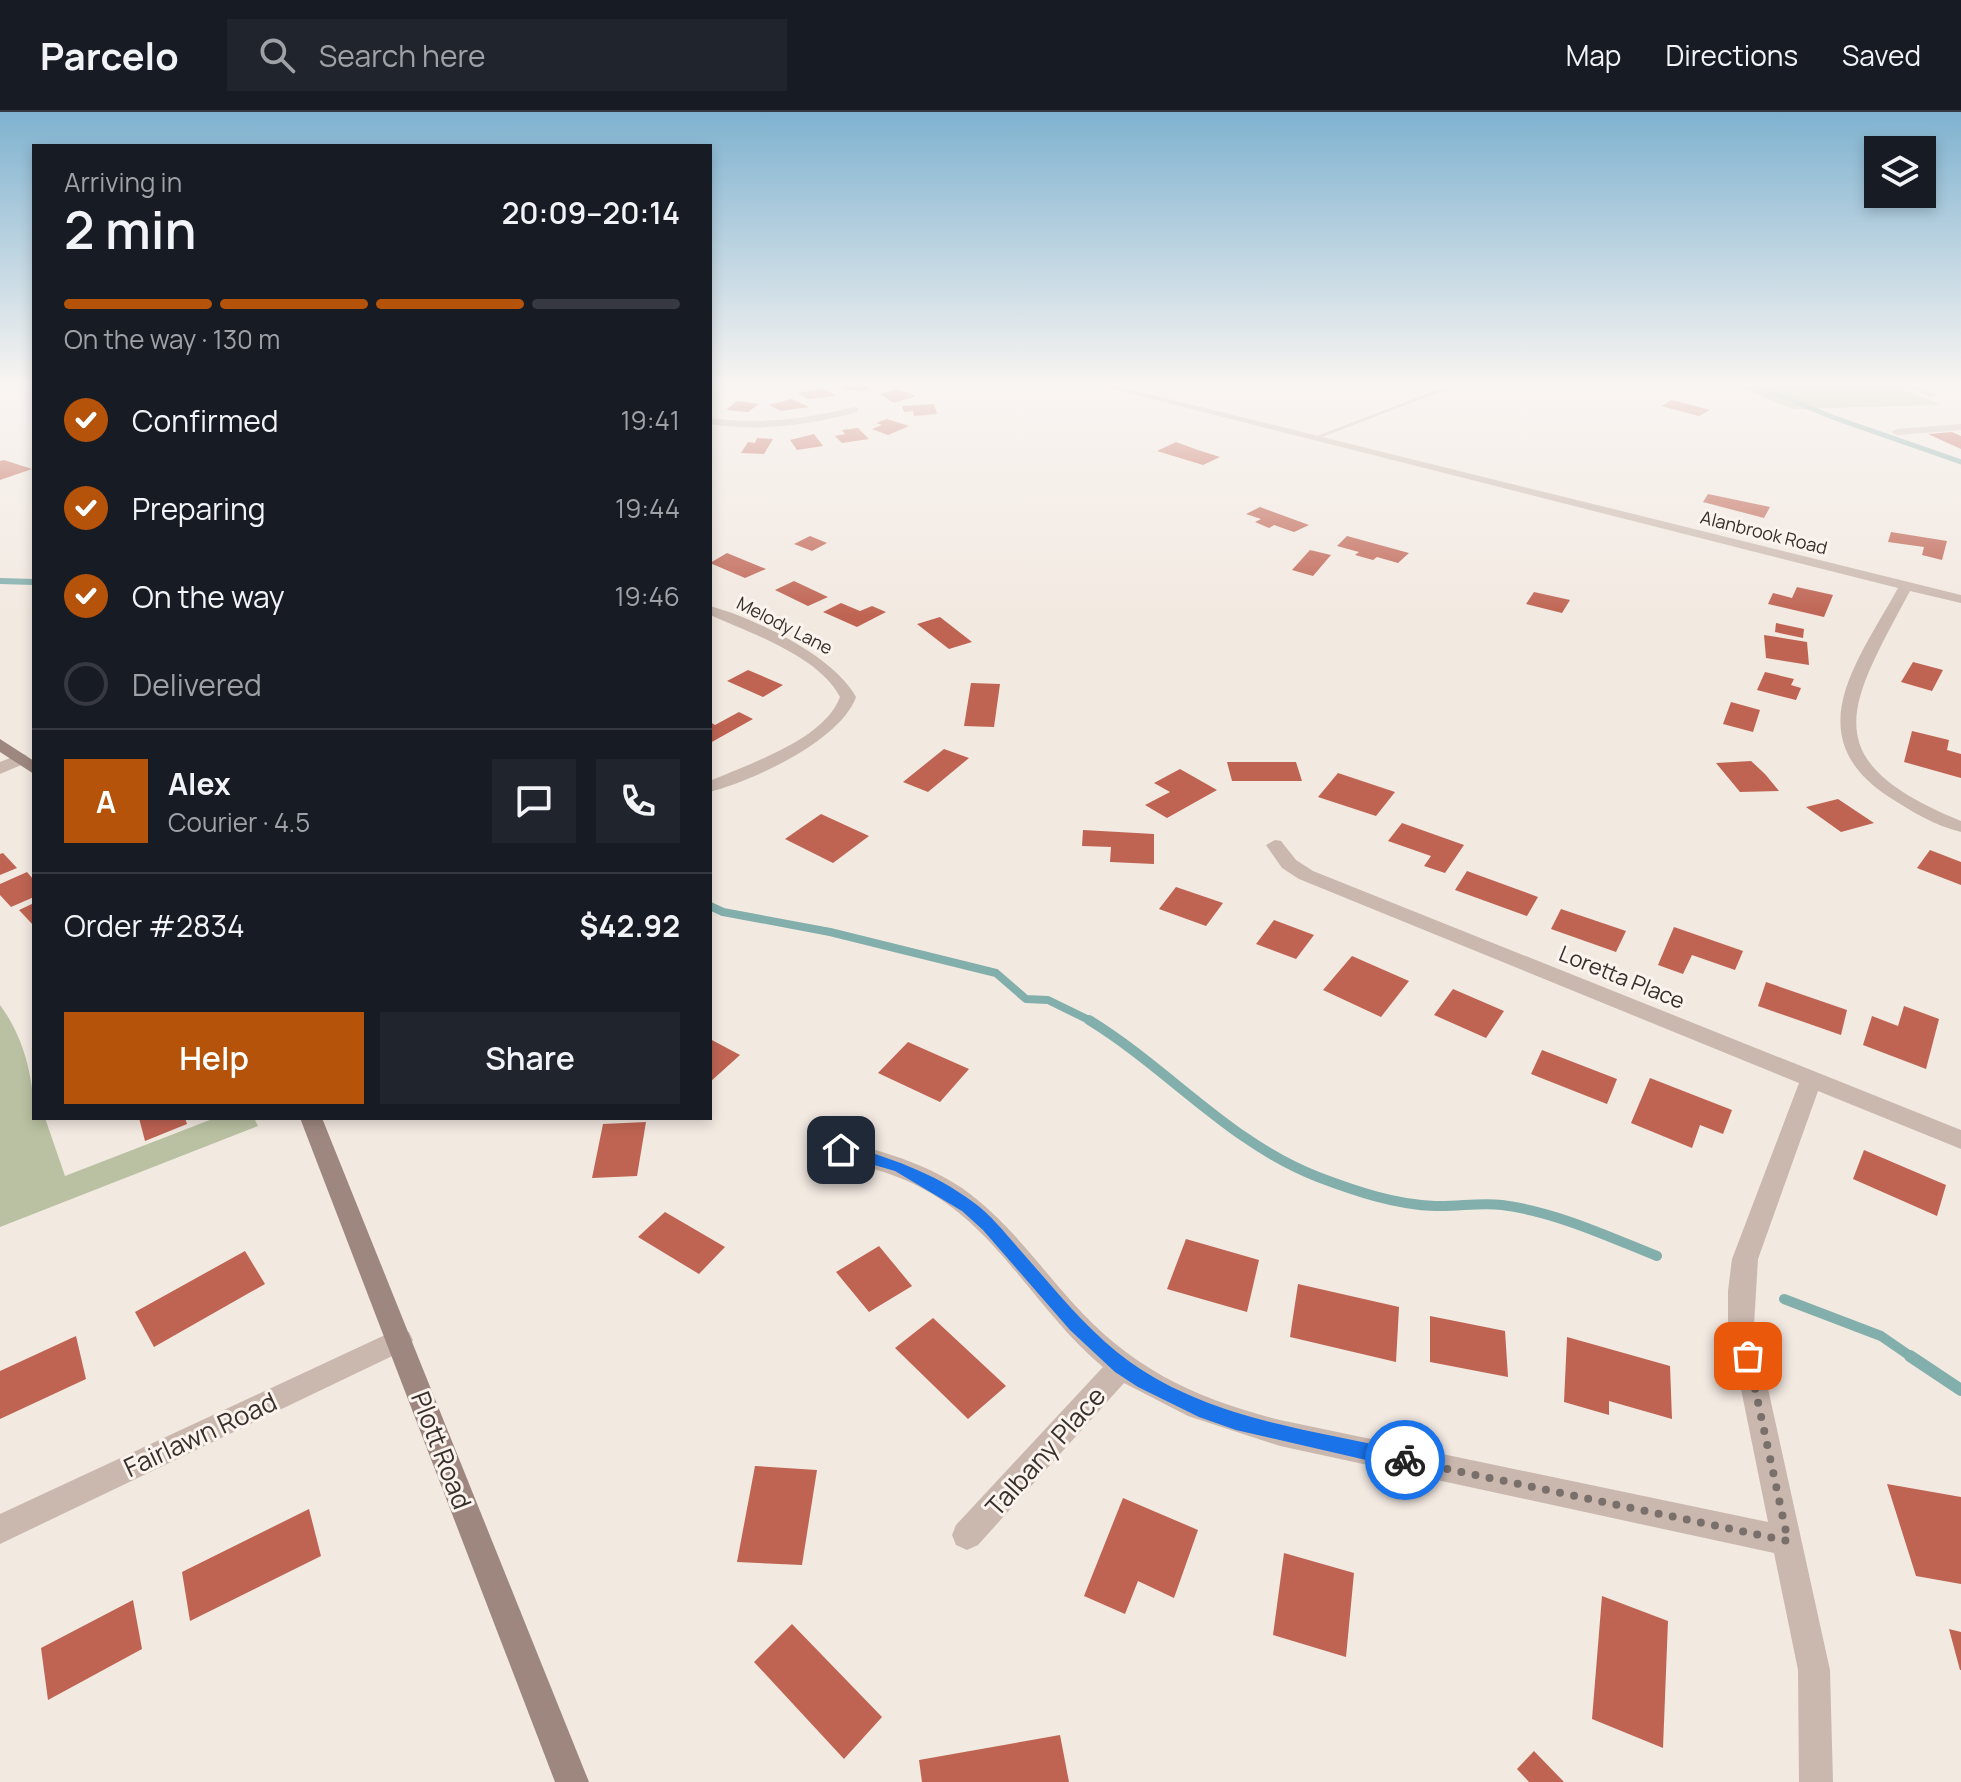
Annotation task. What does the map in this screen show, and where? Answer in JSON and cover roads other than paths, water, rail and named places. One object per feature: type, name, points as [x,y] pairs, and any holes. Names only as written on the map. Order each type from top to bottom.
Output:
[{"type":"street","name":"Alanbrook Road","points":[[1407,461],[1961,599]]},
{"type":"street","points":[[1906,586],[1855,693],[1846,726],[1850,744],[1856,759],[1874,778],[1918,807],[1961,827]]},
{"type":"street","name":"Melody Lane","points":[[712,611],[817,661],[840,679],[848,697],[843,713],[805,742],[712,786]]},
{"type":"street","points":[[0,744],[27,764]]},
{"type":"street","points":[[0,769],[27,764]]},
{"type":"street","name":"Loretta Place","points":[[1275,845],[1289,864],[1306,875],[1961,1140]]},
{"type":"street","points":[[1811,1080],[1745,1259],[1741,1325],[1814,1670],[1816,1782]]},
{"type":"street","name":"Plott Road","points":[[312,1120],[572,1782]]},
{"type":"street","points":[[820,1145],[884,1160],[915,1174],[968,1206],[1076,1325],[1122,1366],[1144,1381],[1206,1411],[1265,1430],[1788,1541]]},
{"type":"street","name":"Fairlawn Road","points":[[0,1529],[400,1340]]},
{"type":"street","name":"Talbany Place","points":[[967,1535],[1122,1366]]},
{"type":"waterway","points":[[0,581],[32,582]]},
{"type":"waterway","points":[[712,907],[723,912],[830,932],[996,973],[1026,999],[1048,1000],[1089,1020]]},
{"type":"waterway","points":[[1089,1020],[1093,1022]]},
{"type":"waterway","points":[[1089,1020],[1256,1145],[1318,1177],[1405,1203],[1443,1206],[1494,1204],[1522,1208],[1581,1226],[1657,1256]]},
{"type":"waterway","points":[[1784,1299],[1881,1336],[1913,1358]]},
{"type":"waterway","points":[[1913,1358],[1961,1390]]}]
